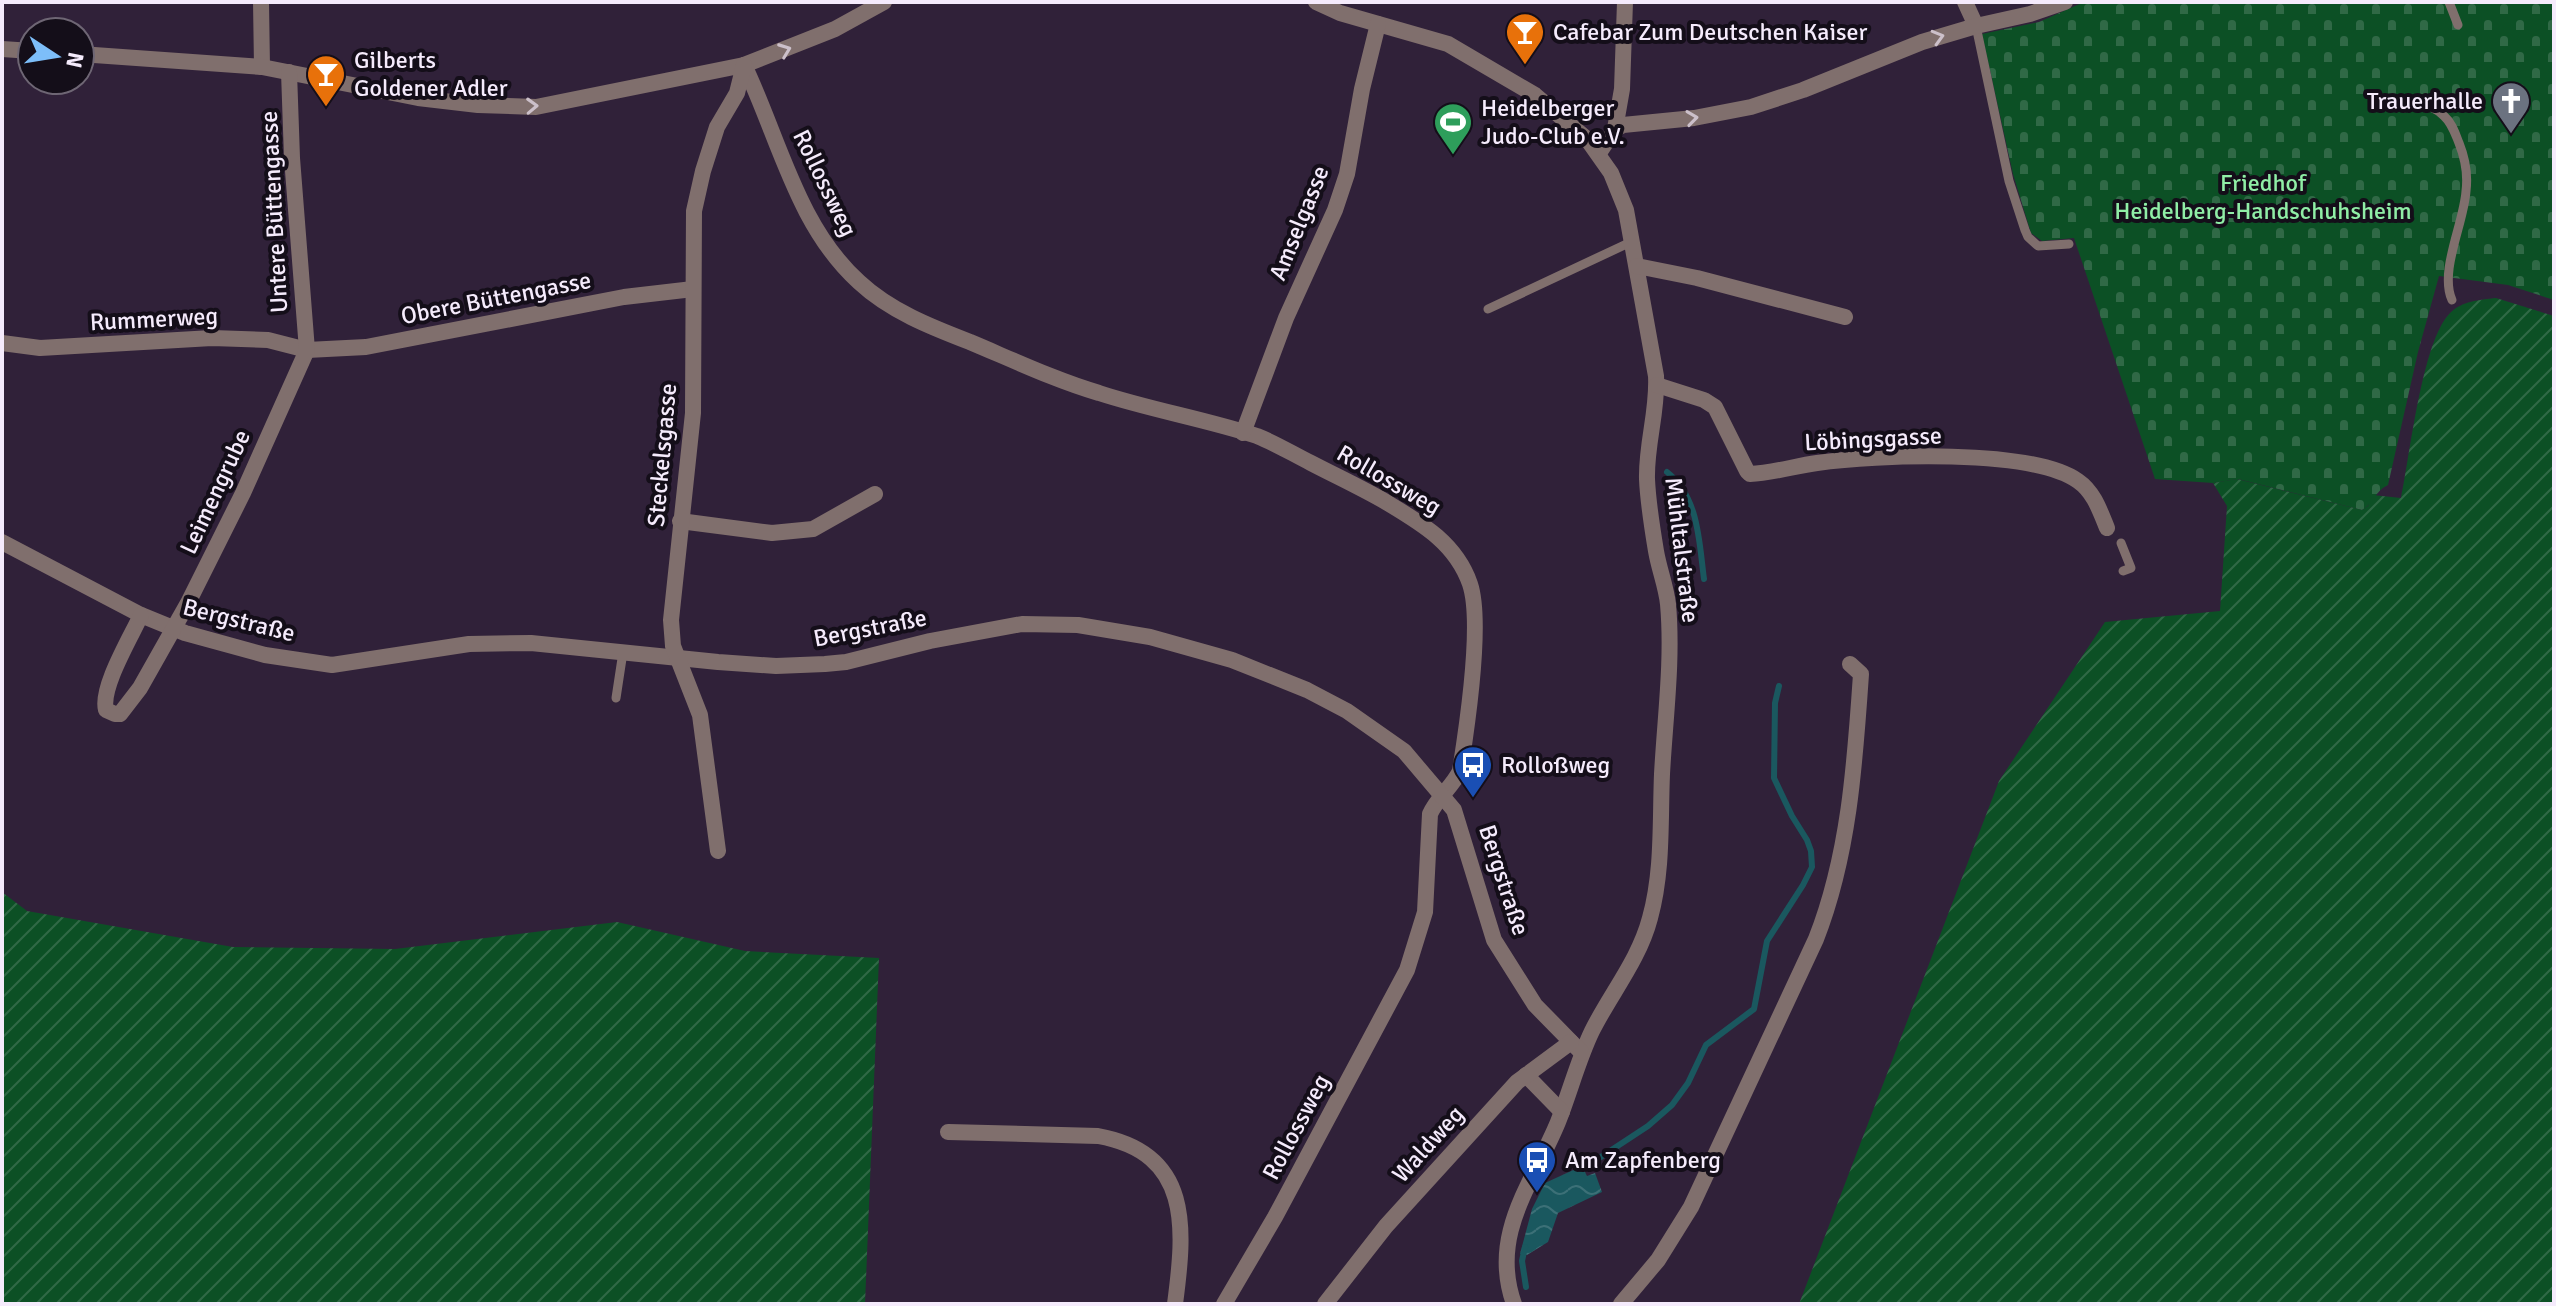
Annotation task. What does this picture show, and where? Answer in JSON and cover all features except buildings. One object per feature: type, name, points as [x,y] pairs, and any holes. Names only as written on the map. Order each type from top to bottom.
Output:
[{"type":"street","points":[[261,2],[262,67]]},
{"type":"street","points":[[96,55],[262,67],[418,98],[478,105],[536,107],[744,65],[835,29],[884,2]]},
{"type":"street","name":"Mühltalstraße","points":[[1316,2],[1340,13],[1448,44],[1552,107],[1599,153],[1619,191],[1633,241],[1657,385],[1647,457],[1647,480],[1656,552],[1667,596],[1669,633],[1658,877],[1650,918],[1638,951],[1593,1028],[1577,1048],[1562,1112],[1511,1226],[1505,1253],[1514,1304]]},
{"type":"street","points":[[1599,153],[1615,129],[1622,89],[1625,2]]},
{"type":"street","points":[[1965,2],[1976,26]]},
{"type":"street","points":[[1615,129],[1631,123],[1694,118],[1751,107],[1803,90],[1922,42],[2065,2]]},
{"type":"street","name":"Amselgasse","points":[[1243,433],[1286,318],[1335,210],[1347,174],[1362,89],[1378,24]]},
{"type":"street","name":"Steckelsgasse","points":[[718,851],[700,715],[671,635],[693,413],[692,223],[717,127],[737,93],[744,65]]},
{"type":"street","name":"Rollossweg","points":[[744,65],[789,176],[822,240],[861,285],[913,319],[1046,374],[1100,394],[1243,433],[1280,447],[1420,523],[1447,545],[1470,584],[1474,632],[1460,771],[1430,814],[1425,912],[1407,970],[1275,1217],[1224,1304]]},
{"type":"street","name":"Untere Büttengasse","points":[[289,72],[292,158],[307,350]]},
{"type":"street","points":[[1637,266],[1697,278],[1845,317]]},
{"type":"street","name":"Obere Büttengasse","points":[[307,350],[366,347],[624,297],[693,289]]},
{"type":"street","name":"Rummerweg","points":[[2,343],[40,348],[212,338],[268,340],[307,350]]},
{"type":"street","name":"Leimengrube","points":[[141,615],[107,690],[104,704],[111,714],[116,715],[124,710],[168,642],[243,493],[307,350]]},
{"type":"street","name":"Löbingsgasse","points":[[1657,385],[1704,400],[1715,407],[1750,474],[1841,460],[1897,457],[2017,461],[2049,468],[2076,480],[2094,498],[2108,524]]},
{"type":"street","points":[[680,521],[772,533],[813,529],[875,494]]},
{"type":"street","name":"Bergstraße","points":[[2,542],[141,615],[185,633],[265,655],[332,665],[469,644],[531,643],[776,666],[846,662],[930,641],[1022,624],[1078,625],[1150,637],[1244,665],[1307,690],[1393,741],[1443,796],[1460,824],[1465,850],[1494,940],[1535,1005],[1577,1048]]},
{"type":"street","points":[[1621,1304],[1658,1260],[1691,1207],[1826,912],[1847,819],[1859,702],[1861,674],[1850,664]]},
{"type":"street","name":"Waldweg","points":[[1325,1304],[1343,1277],[1405,1205],[1526,1075],[1577,1048]]},
{"type":"street","points":[[1526,1075],[1562,1112]]},
{"type":"street","points":[[948,1132],[1086,1135],[1120,1141],[1148,1155],[1164,1171],[1179,1203],[1181,1238],[1175,1304]]},
{"type":"lane","points":[[2449,2],[2458,25]]},
{"type":"lane","points":[[1976,26],[2009,181],[2025,230],[2032,243],[2038,246],[2069,244]]},
{"type":"lane","points":[[2404,108],[2425,106],[2439,111],[2453,127],[2461,149],[2466,193],[2448,278],[2452,300]]},
{"type":"lane","points":[[1488,309],[1633,241]]},
{"type":"lane","points":[[2121,543],[2131,568],[2123,571]]},
{"type":"lane","points":[[616,698],[623,652]]},
{"type":"green space","name":"Friedhof Heidelberg-Handschuhsheim","points":[[2084,2],[2554,2],[2554,300],[2508,285],[2439,276],[2388,485],[2362,510],[2238,479],[2213,483],[2155,479],[2074,238],[2042,241],[2031,233],[2013,174],[1982,34],[2039,22]]},
{"type":"green space","points":[[2496,298],[2554,316],[2554,1304],[1799,1304],[1999,781],[2105,622],[2220,611],[2227,506],[2213,483],[2237,479],[2362,510],[2368,506],[2373,495],[2401,498],[2425,373],[2440,327],[2450,313],[2460,306]]},
{"type":"green space","points":[[2,892],[27,911],[233,947],[395,949],[617,922],[745,951],[879,958],[865,1304],[2,1304]]},
{"type":"water","points":[[1582,1166],[1587,1176],[1595,1173],[1602,1192],[1558,1213],[1548,1242],[1527,1255],[1520,1254],[1532,1209],[1545,1183]]},
{"type":"waterway","points":[[1667,472],[1686,494],[1696,521],[1704,579]]},
{"type":"waterway","points":[[1578,1172],[1648,1126],[1672,1105],[1688,1083],[1706,1045],[1754,1009],[1767,941],[1812,867],[1807,840],[1774,778],[1775,703],[1779,686]]},
{"type":"waterway","points":[[1525,1247],[1522,1261],[1526,1287]]},
{"type":"place","name":"Cafebar Zum Deutschen Kaiser","points":[[1525,66]]},
{"type":"place","name":"Gilberts Goldener Adler","points":[[326,108]]},
{"type":"place","name":"Trauerhalle","points":[[2511,135]]},
{"type":"place","name":"Heidelberger Judo-Club e.V.","points":[[1453,156]]},
{"type":"place","name":"Rolloßweg","points":[[1473,799]]},
{"type":"place","name":"Am Zapfenberg","points":[[1537,1194]]}]
